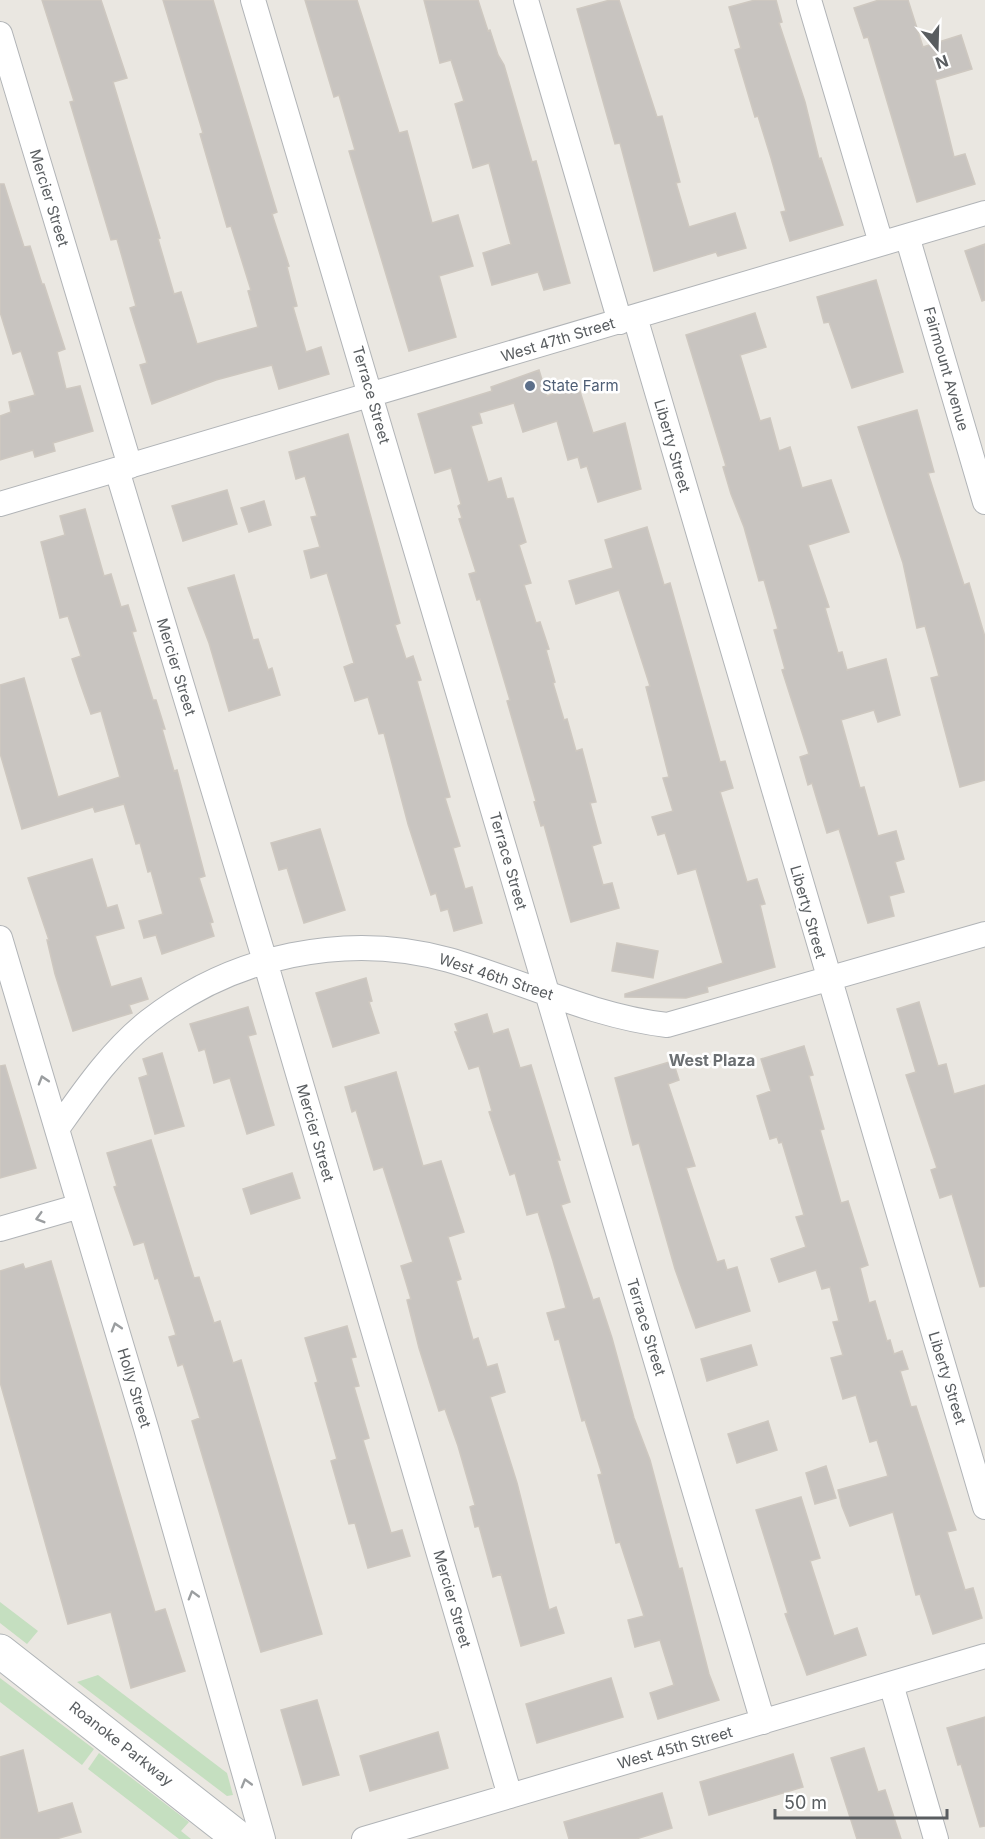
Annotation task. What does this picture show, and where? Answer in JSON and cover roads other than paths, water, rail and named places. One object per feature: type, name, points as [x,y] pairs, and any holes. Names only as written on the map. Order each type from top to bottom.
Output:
[{"type":"street","name":"Terrace Street","points":[[254,0],[763,1722]]},
{"type":"street","name":"Liberty Street","points":[[526,0],[628,320],[985,1507]]},
{"type":"street","points":[[809,0],[881,243]]},
{"type":"street","name":"Mercier Street","points":[[0,34],[265,961],[510,1796]]},
{"type":"street","name":"West 47th Street","points":[[0,504],[985,213]]},
{"type":"street","name":"Fairmount Avenue","points":[[907,236],[985,502]]},
{"type":"street","name":"West 46th Street","points":[[57,1129],[102,1067],[148,1022],[201,987],[265,961],[328,948],[398,950],[448,960],[631,1021],[667,1025],[828,981],[985,934]]},
{"type":"street","name":"Holly Street","points":[[0,938],[149,1439],[262,1839]]},
{"type":"street","points":[[0,1229],[80,1206]]},
{"type":"street","name":"Roanoke Parkway","points":[[0,1651],[240,1839]]},
{"type":"street","name":"West 45th Street","points":[[364,1839],[985,1656]]},
{"type":"street","points":[[891,1684],[936,1839]]},
{"type":"place","name":"State Farm","points":[[530,386]]},
{"type":"district","name":"West Plaza","points":[[712,1060]]}]
